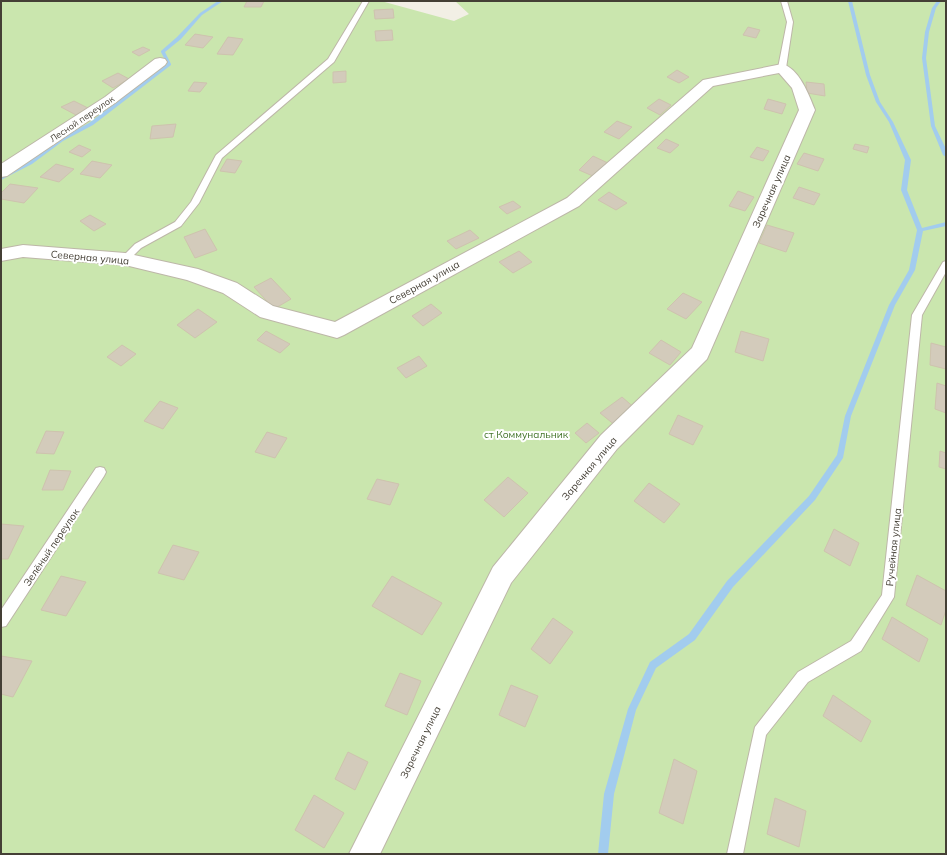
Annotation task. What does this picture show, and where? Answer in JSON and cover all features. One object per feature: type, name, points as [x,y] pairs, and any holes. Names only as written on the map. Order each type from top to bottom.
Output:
[{"type":"street","name":"Лесной переулок","points":[[1,172],[110,100],[160,62]]},
{"type":"street","name":"Северная улица","points":[[1,255],[23,251],[125,259],[191,274],[230,288],[267,312],[337,330],[573,202],[708,83],[782,68]]},
{"type":"street","name":"Заречная улица","points":[[364,854],[502,575],[609,442],[700,353],[807,110],[799,87],[782,68]]},
{"type":"lane","points":[[125,259],[138,246],[178,224],[195,203],[219,157],[331,60],[366,1]]},
{"type":"lane","points":[[782,68],[790,22],[784,1]]},
{"type":"lane","name":"Ручейная улица","points":[[735,854],[760,732],[803,677],[856,646],[888,597],[917,315],[946,264]]},
{"type":"lane","name":"Зелёный переулок","points":[[1,621],[100,472]]},
{"type":"green space","name":"ст Коммунальник","points":[[1,1],[381,1],[454,21],[469,14],[455,1],[946,1],[946,854],[1,854]]},
{"type":"building","points":[[247,1],[264,1],[261,7],[244,7]]},
{"type":"building","points":[[393,9],[394,18],[375,19],[374,10]]},
{"type":"building","points":[[748,27],[760,30],[756,38],[743,35]]},
{"type":"building","points":[[392,30],[393,40],[376,41],[375,31]]},
{"type":"building","points":[[195,34],[213,37],[203,48],[185,45]]},
{"type":"building","points":[[228,37],[243,39],[233,55],[217,54]]},
{"type":"building","points":[[143,47],[150,50],[139,56],[132,52]]},
{"type":"building","points":[[677,70],[689,77],[679,83],[667,77]]},
{"type":"building","points":[[346,71],[346,82],[333,83],[333,72]]},
{"type":"building","points":[[118,73],[129,79],[113,88],[102,81]]},
{"type":"building","points":[[194,82],[207,83],[200,92],[188,91]]},
{"type":"building","points":[[806,82],[824,84],[825,96],[807,93]]},
{"type":"building","points":[[659,99],[671,105],[660,115],[647,108]]},
{"type":"building","points":[[768,99],[786,104],[782,114],[764,109]]},
{"type":"building","points":[[74,101],[88,108],[76,115],[61,107]]},
{"type":"building","points":[[617,121],[632,127],[619,139],[604,132]]},
{"type":"building","points":[[176,124],[173,137],[150,139],[152,126]]},
{"type":"building","points":[[666,139],[679,145],[670,153],[657,148]]},
{"type":"building","points":[[855,144],[869,147],[867,153],[853,149]]},
{"type":"building","points":[[79,145],[91,150],[82,157],[69,152]]},
{"type":"building","points":[[757,147],[769,151],[763,161],[750,157]]},
{"type":"building","points":[[804,153],[824,159],[818,171],[797,164]]},
{"type":"building","points":[[593,156],[610,164],[595,177],[579,170]]},
{"type":"building","points":[[227,159],[242,161],[235,173],[220,171]]},
{"type":"building","points":[[92,161],[112,165],[100,178],[80,174]]},
{"type":"building","points":[[56,164],[74,169],[59,182],[40,177]]},
{"type":"building","points":[[10,184],[38,188],[24,203],[1,199],[1,193]]},
{"type":"building","points":[[799,187],[820,194],[814,205],[793,198]]},
{"type":"building","points":[[738,191],[754,197],[745,211],[729,206]]},
{"type":"building","points":[[609,192],[627,203],[616,210],[598,200]]},
{"type":"building","points":[[513,201],[521,207],[507,214],[499,207]]},
{"type":"building","points":[[90,215],[106,224],[94,231],[80,221]]},
{"type":"building","points":[[767,225],[794,233],[786,252],[759,243]]},
{"type":"building","points":[[205,229],[217,250],[195,258],[184,237]]},
{"type":"building","points":[[470,230],[479,238],[456,249],[447,241]]},
{"type":"building","points":[[519,251],[532,262],[513,273],[499,262]]},
{"type":"building","points":[[271,278],[291,299],[274,309],[254,287]]},
{"type":"building","points":[[683,293],[702,302],[686,319],[667,309]]},
{"type":"building","points":[[431,304],[442,313],[423,326],[412,316]]},
{"type":"building","points":[[198,309],[217,322],[195,338],[177,325]]},
{"type":"building","points":[[266,331],[290,344],[280,353],[257,340]]},
{"type":"building","points":[[741,331],[769,339],[763,361],[735,352]]},
{"type":"building","points":[[661,340],[681,352],[670,365],[649,353]]},
{"type":"building","points":[[931,343],[946,347],[946,369],[930,365]]},
{"type":"building","points":[[122,345],[136,354],[121,366],[107,357]]},
{"type":"building","points":[[419,356],[427,366],[406,378],[397,368]]},
{"type":"building","points":[[937,383],[946,386],[946,413],[935,409]]},
{"type":"building","points":[[622,397],[637,410],[616,426],[600,413]]},
{"type":"building","points":[[160,401],[178,408],[163,429],[144,421]]},
{"type":"building","points":[[678,415],[703,426],[693,445],[669,434]]},
{"type":"building","points":[[587,423],[599,433],[586,443],[575,433]]},
{"type":"building","points":[[46,431],[64,432],[54,454],[36,453]]},
{"type":"building","points":[[267,432],[287,438],[275,458],[255,452]]},
{"type":"building","points":[[940,451],[946,453],[946,469],[939,467]]},
{"type":"building","points":[[50,470],[71,471],[63,490],[42,490]]},
{"type":"building","points":[[508,477],[528,493],[504,517],[484,500]]},
{"type":"building","points":[[377,479],[399,484],[390,505],[367,499]]},
{"type":"building","points":[[649,483],[680,504],[664,523],[634,501]]},
{"type":"building","points":[[1,524],[24,526],[8,559],[1,559]]},
{"type":"building","points":[[834,529],[859,543],[850,566],[824,551]]},
{"type":"building","points":[[173,545],[199,552],[184,580],[158,573]]},
{"type":"building","points":[[917,575],[946,591],[946,610],[941,625],[906,605]]},
{"type":"building","points":[[61,576],[86,582],[66,616],[41,610]]},
{"type":"building","points":[[392,576],[442,603],[422,635],[372,606]]},
{"type":"building","points":[[892,617],[928,639],[919,662],[882,639]]},
{"type":"building","points":[[553,618],[573,632],[550,664],[531,649]]},
{"type":"building","points":[[1,656],[32,661],[13,697],[1,694]]},
{"type":"building","points":[[400,673],[421,681],[407,715],[385,706]]},
{"type":"building","points":[[511,685],[538,696],[525,727],[499,715]]},
{"type":"building","points":[[833,695],[871,721],[861,742],[823,716]]},
{"type":"building","points":[[348,752],[368,762],[355,790],[335,779]]},
{"type":"building","points":[[674,759],[697,771],[683,824],[659,813]]},
{"type":"building","points":[[314,795],[344,813],[324,848],[295,830]]},
{"type":"building","points":[[775,798],[806,811],[799,847],[767,834]]},
{"type":"waterway","points":[[1,178],[30,163],[61,140],[91,124],[169,64],[163,52],[179,38],[201,14],[221,1]]},
{"type":"waterway","points":[[850,1],[868,75],[878,102],[891,122],[908,160],[904,190],[920,230]]},
{"type":"waterway","points":[[939,1],[934,8],[927,32],[924,58],[933,126],[946,155]]},
{"type":"waterway","points":[[920,230],[946,224]]},
{"type":"waterway","points":[[603,854],[609,794],[632,709],[653,665],[692,637],[730,584],[812,498],[840,456],[848,416],[892,305],[912,270],[920,230]]}]
